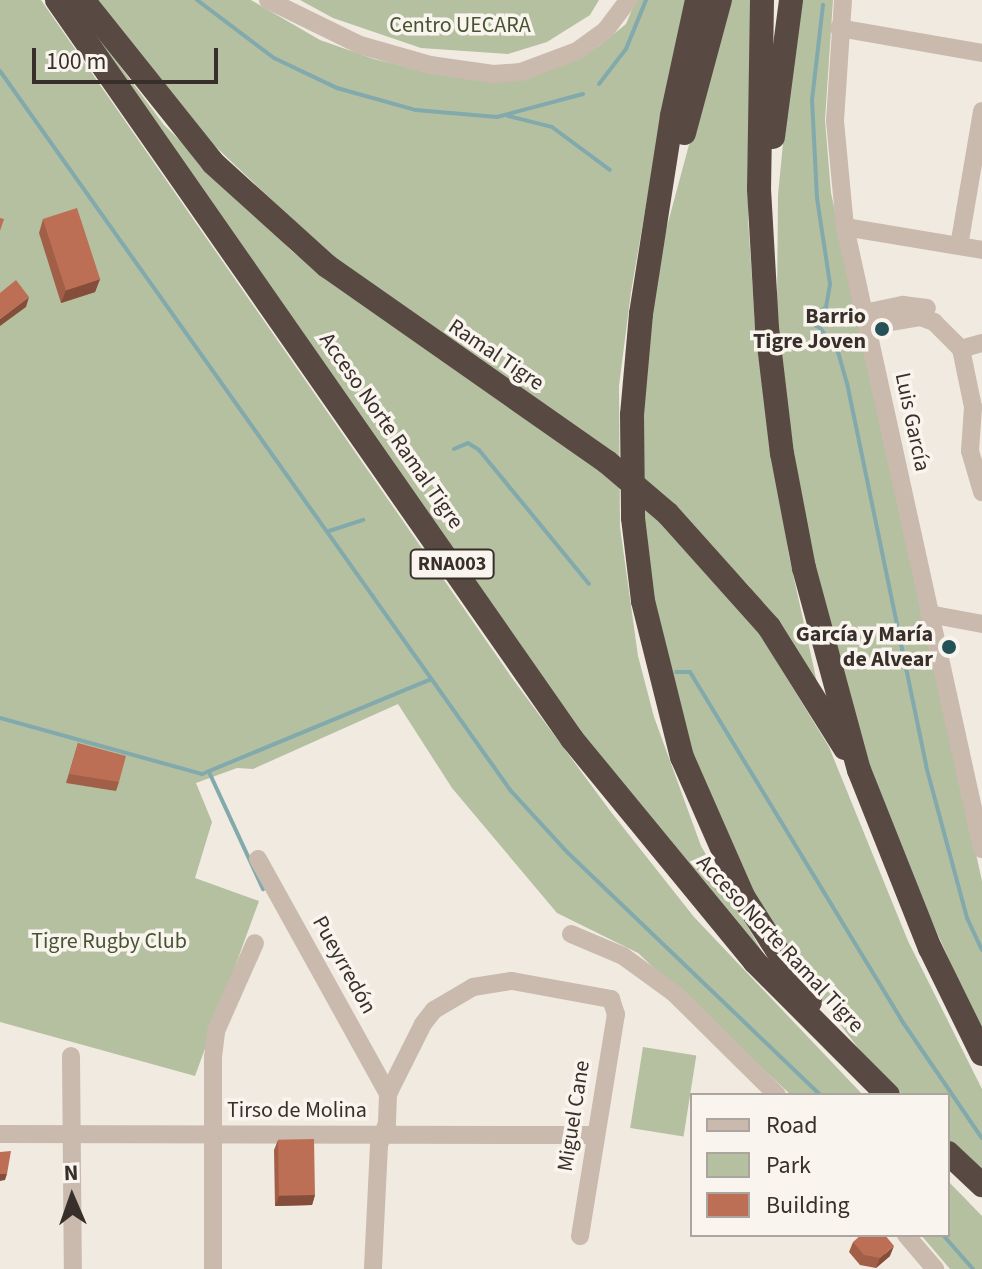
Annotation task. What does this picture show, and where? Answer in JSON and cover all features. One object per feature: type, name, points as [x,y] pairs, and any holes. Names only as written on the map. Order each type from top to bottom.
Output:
[{"type":"highway","name":"Acceso Norte Ramal Tigre","points":[[57,0],[572,739],[755,962],[886,1093]]},
{"type":"highway","name":"Ramal Tigre","points":[[83,0],[213,163],[327,266],[607,462],[668,514],[769,627],[859,770]]},
{"type":"highway","points":[[697,0],[672,116],[633,384],[630,458],[643,601],[659,678],[682,757],[744,898],[815,1009],[886,1093]]},
{"type":"highway","points":[[653,243],[720,0]]},
{"type":"highway","points":[[762,0],[759,189],[764,259],[782,453],[804,568],[859,770],[930,948],[982,1054]]},
{"type":"highway","points":[[764,259],[779,75],[791,0]]},
{"type":"highway","points":[[950,1155],[982,1185]]},
{"type":"street","points":[[268,0],[360,45],[430,65],[493,74],[521,72],[577,51],[605,31],[628,0]]},
{"type":"street","name":"Luis García","points":[[843,0],[835,121],[845,227],[982,849]]},
{"type":"street","points":[[839,28],[982,53]]},
{"type":"street","points":[[959,246],[982,111]]},
{"type":"street","points":[[845,227],[982,250]]},
{"type":"street","points":[[865,319],[921,317],[971,346],[970,451],[981,487]]},
{"type":"street","points":[[929,614],[982,624]]},
{"type":"street","name":"Pueyrredón","points":[[258,859],[388,1094]]},
{"type":"street","points":[[571,934],[623,956],[674,993],[775,1093]]},
{"type":"street","points":[[213,1269],[216,1031],[255,943]]},
{"type":"street","name":"Miguel Cane","points":[[388,1094],[423,1024],[434,1010],[473,987],[512,981],[598,994],[615,1005],[580,1236]]},
{"type":"street","points":[[71,1056],[73,1269]]},
{"type":"street","points":[[373,1269],[388,1094]]},
{"type":"street","name":"Tirso de Molina","points":[[0,1134],[594,1135]]},
{"type":"street","points":[[908,1237],[930,1266]]},
{"type":"green space","name":"Tigre Rugby Club","points":[[0,0],[41,0],[512,678],[611,812],[694,917],[861,1093],[789,1093],[638,953],[557,913],[452,788],[398,704],[253,769],[237,768],[196,783],[212,822],[195,878],[259,901],[195,1076],[0,1022]]},
{"type":"green space","points":[[71,0],[164,125],[294,253],[499,398],[605,448],[331,256],[180,113],[97,0],[251,0],[320,40],[374,59],[436,74],[524,77],[562,66],[599,46],[626,24],[636,0],[692,0],[658,135],[631,292],[619,386],[620,527],[638,656],[654,717],[701,846],[764,955],[540,682]]},
{"type":"green space","name":"Centro UECARA","points":[[300,0],[599,0],[590,15],[547,42],[508,54],[421,48],[333,18]]},
{"type":"green space","points":[[728,0],[754,0],[748,219],[756,339],[789,556],[818,687],[749,586],[669,504],[756,628],[829,747],[908,941],[982,1089],[982,1173],[950,1142],[950,1093],[901,1093],[862,1053],[780,946],[695,773],[653,620],[637,427],[662,245]]},
{"type":"green space","points":[[797,0],[833,0],[825,120],[831,193],[982,881],[982,1033],[893,835],[864,749],[808,540],[781,370],[777,304],[778,195]]},
{"type":"green space","points":[[643,1047],[696,1055],[684,1136],[630,1128]]},
{"type":"green space","points":[[950,1183],[982,1216],[982,1269],[950,1269],[923,1237],[950,1237]]},
{"type":"building","points":[[77,208],[100,279],[66,290],[43,219]]},
{"type":"building","points":[[16,280],[29,297],[0,319],[0,293]]},
{"type":"building","points":[[78,743],[126,756],[119,782],[69,774]]},
{"type":"building","points":[[314,1139],[315,1195],[279,1196],[278,1140]]},
{"type":"building","points":[[11,1151],[7,1174],[0,1174],[0,1152]]},
{"type":"building","points":[[859,1237],[887,1237],[894,1246],[880,1258],[864,1255],[853,1242]]},
{"type":"waterway","points":[[197,0],[274,58],[337,88],[416,110],[497,117],[583,94]]},
{"type":"waterway","points":[[599,84],[626,49],[646,0]]},
{"type":"waterway","points":[[807,320],[826,307],[830,284],[817,198],[812,100],[823,5]]},
{"type":"waterway","points":[[0,71],[511,791],[567,852],[818,1093]]},
{"type":"waterway","points":[[508,116],[552,127],[610,170]]},
{"type":"waterway","points":[[805,320],[820,328],[838,352],[847,383],[926,766],[967,918],[982,950]]},
{"type":"waterway","points":[[454,449],[468,443],[479,450],[589,584]]},
{"type":"waterway","points":[[329,531],[363,520]]},
{"type":"waterway","points":[[676,672],[690,672],[900,1018],[982,1138]]},
{"type":"waterway","points":[[0,718],[202,774],[431,679]]},
{"type":"waterway","points":[[209,772],[263,889]]},
{"type":"waterway","points":[[945,1237],[973,1269]]},
{"type":"place","name":"Barrio Tigre Joven","points":[[882,329]]},
{"type":"place","name":"García y María de Alvear","points":[[949,647]]}]
